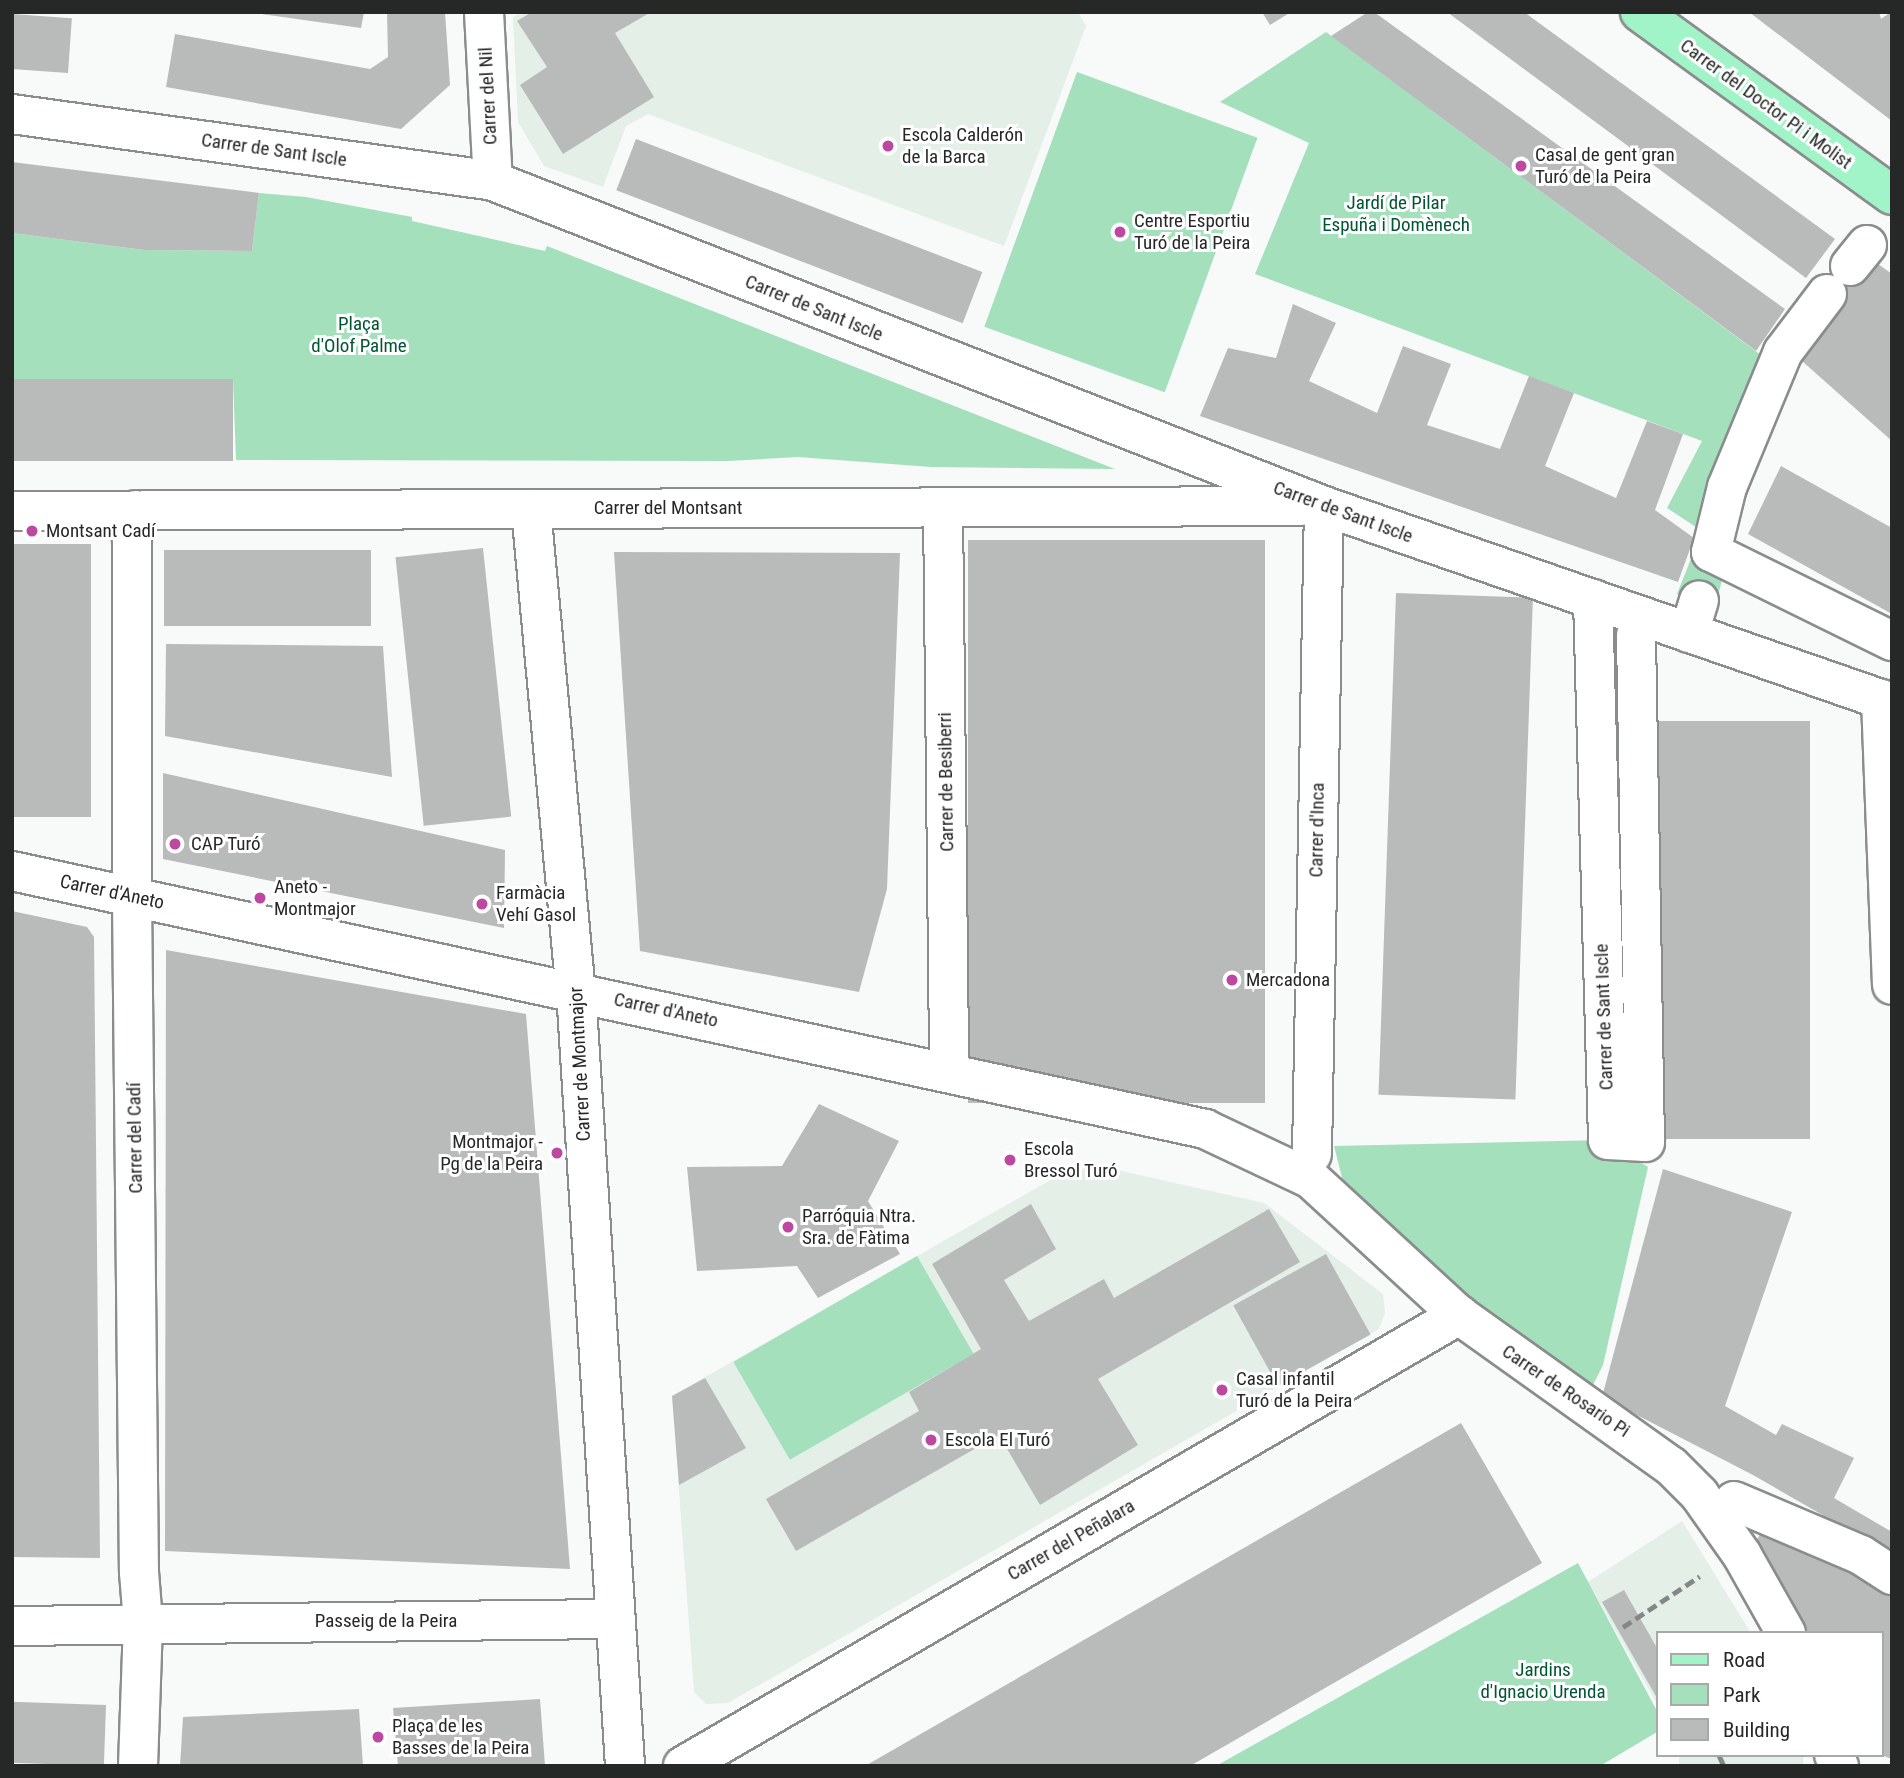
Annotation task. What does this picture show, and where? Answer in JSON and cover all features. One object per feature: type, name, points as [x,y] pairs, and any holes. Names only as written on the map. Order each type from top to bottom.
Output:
[{"type":"main road","name":"Carrer del Doctor Pi i Molist","points":[[1640,12],[1892,195]]},
{"type":"street","name":"Carrer del Nil","points":[[484,12],[492,181]]},
{"type":"street","name":"Carrer de Sant Iscle","points":[[12,114],[492,181],[1324,506],[1593,599],[1694,617],[1887,701],[1892,985]]},
{"type":"street","points":[[1848,268],[1783,352],[1727,487],[1711,552],[1892,641]]},
{"type":"street","name":"Carrer del Montsant","points":[[12,511],[1324,506]]},
{"type":"street","name":"Carrer d'Inca","points":[[1311,1166],[1324,506]]},
{"type":"street","name":"Carrer de Besiberri","points":[[943,507],[949,1056]]},
{"type":"street","name":"Carrer de Montmajor","points":[[531,509],[576,991],[614,1619]]},
{"type":"street","name":"Carrer del Cadí","points":[[136,510],[132,540],[132,897],[139,1572],[143,1623],[138,1766]]},
{"type":"street","name":"Carrer de Sant Iscle","points":[[1593,599],[1608,1140],[1644,1142],[1636,635]]},
{"type":"street","name":"Carrer d'Aneto","points":[[12,871],[1205,1129],[1311,1166]]},
{"type":"street","name":"Carrer de Rosario Pi","points":[[1311,1166],[1459,1315],[1671,1466],[1699,1494],[1742,1555],[1785,1631]]},
{"type":"street","name":"Carrer del Peñalara","points":[[682,1766],[1459,1315]]},
{"type":"street","points":[[1734,1502],[1861,1555],[1892,1575]]},
{"type":"street","points":[[614,1619],[625,1766]]},
{"type":"street","name":"Passeig de la Peira","points":[[12,1626],[614,1619]]},
{"type":"shaded area","name":"Escola Calderón de la Barca","points":[[521,12],[1078,12],[1086,26],[1004,246],[648,114],[626,126],[603,187],[544,166],[518,122],[513,17]]},
{"type":"shaded area","name":"Escola El Turó","points":[[1082,1162],[1264,1203],[1383,1294],[1385,1313],[1379,1329],[728,1703],[706,1704],[694,1692],[672,1396]]},
{"type":"shaded area","points":[[1682,1521],[1750,1631],[1656,1631],[1656,1702],[1588,1582]]},
{"type":"shaded area","points":[[1679,1757],[1803,1757],[1803,1766],[1679,1766]]},
{"type":"green space","name":"Jardí de Pilar Espuña i Domènech","points":[[1326,32],[1777,367],[1714,611],[1677,594],[1702,531],[1667,508],[1702,441],[1255,274],[1309,143],[1220,102]]},
{"type":"green space","name":"Centre Esportiu Turó de la Peira","points":[[1077,72],[1257,138],[1165,392],[984,327]]},
{"type":"green space","name":"Plaça d'Olof Palme","points":[[259,193],[306,197],[412,217],[412,221],[545,251],[547,246],[1115,469],[931,467],[798,457],[728,461],[236,460],[233,379],[12,379],[12,233],[144,250],[252,251]]},
{"type":"green space","points":[[1608,1140],[1648,1167],[1603,1365],[1592,1387],[1489,1318],[1344,1185],[1334,1146]]},
{"type":"green space","points":[[917,1256],[974,1354],[790,1460],[733,1362]]},
{"type":"green space","name":"Jardins d'Ignacio Urenda","points":[[1578,1563],[1656,1709],[1656,1733],[1600,1766],[1216,1766]]},
{"type":"building","points":[[246,12],[364,12],[361,28]]},
{"type":"building","points":[[387,12],[445,12],[450,85],[401,129],[166,87],[175,34],[370,69],[388,57]]},
{"type":"building","points":[[532,12],[651,12],[615,33],[654,97],[563,154],[520,85],[547,67],[517,21]]},
{"type":"building","points":[[1262,12],[1291,12],[1270,25]]},
{"type":"building","points":[[1368,12],[1374,12],[1785,309],[1756,351],[1331,36]]},
{"type":"building","points":[[1447,12],[1524,12],[1835,239],[1806,278]]},
{"type":"building","points":[[1749,12],[1879,12],[1881,19],[1891,12],[1892,121]]},
{"type":"building","points":[[12,14],[72,18],[68,73],[12,69]]},
{"type":"building","points":[[636,139],[982,272],[963,323],[616,190]]},
{"type":"building","points":[[12,162],[259,193],[252,251],[144,250],[12,233]]},
{"type":"building","points":[[1867,256],[1892,274],[1892,441],[1793,353]]},
{"type":"building","points":[[1293,304],[1336,323],[1309,381],[1377,413],[1403,346],[1451,364],[1427,425],[1500,449],[1529,376],[1574,393],[1545,466],[1616,498],[1647,421],[1683,434],[1655,510],[1694,538],[1678,582],[1200,416],[1228,348],[1276,358]]},
{"type":"building","points":[[12,379],[233,379],[233,461],[12,461]]},
{"type":"building","points":[[1781,466],[1892,528],[1892,614],[1748,534]]},
{"type":"building","points":[[968,540],[1265,540],[1265,1103],[968,1103]]},
{"type":"building","points":[[12,544],[91,544],[91,817],[12,817]]},
{"type":"building","points":[[483,548],[511,817],[424,826],[395,557]]},
{"type":"building","points":[[164,550],[371,550],[371,626],[164,626]]},
{"type":"building","points":[[614,552],[900,553],[887,889],[859,992],[640,951]]},
{"type":"building","points":[[1396,593],[1533,598],[1515,1099],[1378,1095]]},
{"type":"building","points":[[166,644],[383,646],[392,777],[165,736]]},
{"type":"building","points":[[1656,721],[1810,721],[1810,1139],[1656,1139]]},
{"type":"building","points":[[163,773],[505,850],[504,928],[163,859]]},
{"type":"building","points":[[12,911],[87,927],[94,937],[100,1558],[12,1557]]},
{"type":"building","points":[[166,950],[526,1014],[570,1569],[165,1551]]},
{"type":"building","name":"Parróquia Ntra. Sra. de Fàtima","points":[[819,1104],[899,1141],[868,1201],[900,1254],[818,1298],[797,1266],[697,1271],[687,1167],[782,1166]]},
{"type":"building","points":[[1663,1169],[1792,1212],[1725,1406],[1776,1435],[1782,1424],[1854,1458],[1834,1498],[1892,1532],[1892,1555],[1753,1475],[1602,1397]]},
{"type":"building","points":[[1031,1204],[1056,1249],[1004,1280],[1029,1321],[1104,1279],[1114,1298],[1269,1209],[1300,1262],[1098,1379],[1138,1445],[1040,1505],[999,1435],[796,1551],[766,1499],[919,1411],[909,1392],[981,1349],[932,1264]]},
{"type":"building","points":[[1326,1254],[1371,1334],[1278,1386],[1233,1305]]},
{"type":"building","points":[[705,1378],[746,1448],[679,1485],[672,1396]]},
{"type":"building","points":[[1461,1423],[1542,1563],[1190,1766],[865,1766]]},
{"type":"building","points":[[1765,1526],[1892,1596],[1892,1759],[1883,1756],[1883,1631],[1800,1631],[1753,1546]]},
{"type":"building","points":[[1624,1590],[1656,1646],[1656,1696],[1602,1602]]},
{"type":"building","points":[[540,1699],[545,1766],[398,1766],[393,1708]]},
{"type":"building","points":[[12,1702],[106,1705],[104,1766],[12,1763]]},
{"type":"building","points":[[359,1709],[363,1766],[180,1766],[183,1717]]},
{"type":"railway","points":[[1623,1627],[1700,1576]]},
{"type":"railway","points":[[1720,1757],[1724,1766]]},
{"type":"place","name":"Escola Calderón de la Barca","points":[[888,146]]},
{"type":"place","name":"Casal de gent gran Turó de la Peira","points":[[1521,166]]},
{"type":"place","name":"Centre Esportiu Turó de la Peira","points":[[1120,232]]},
{"type":"place","name":"Montsant Cadí","points":[[32,531]]},
{"type":"place","name":"CAP Turó","points":[[175,844]]},
{"type":"place","name":"Aneto - Montmajor","points":[[260,898]]},
{"type":"place","name":"Farmàcia Vehí Gasol","points":[[482,904]]},
{"type":"place","name":"Mercadona","points":[[1232,980]]},
{"type":"place","name":"Montmajor - Pg de la Peira","points":[[557,1153]]},
{"type":"place","name":"Escola Bressol Turó","points":[[1010,1160]]},
{"type":"place","name":"Parróquia Ntra. Sra. de Fàtima","points":[[788,1227]]},
{"type":"place","name":"Casal infantil Turó de la Peira","points":[[1222,1390]]},
{"type":"place","name":"Escola El Turó","points":[[931,1440]]},
{"type":"place","name":"Plaça de les Basses de la Peira","points":[[378,1737]]}]
